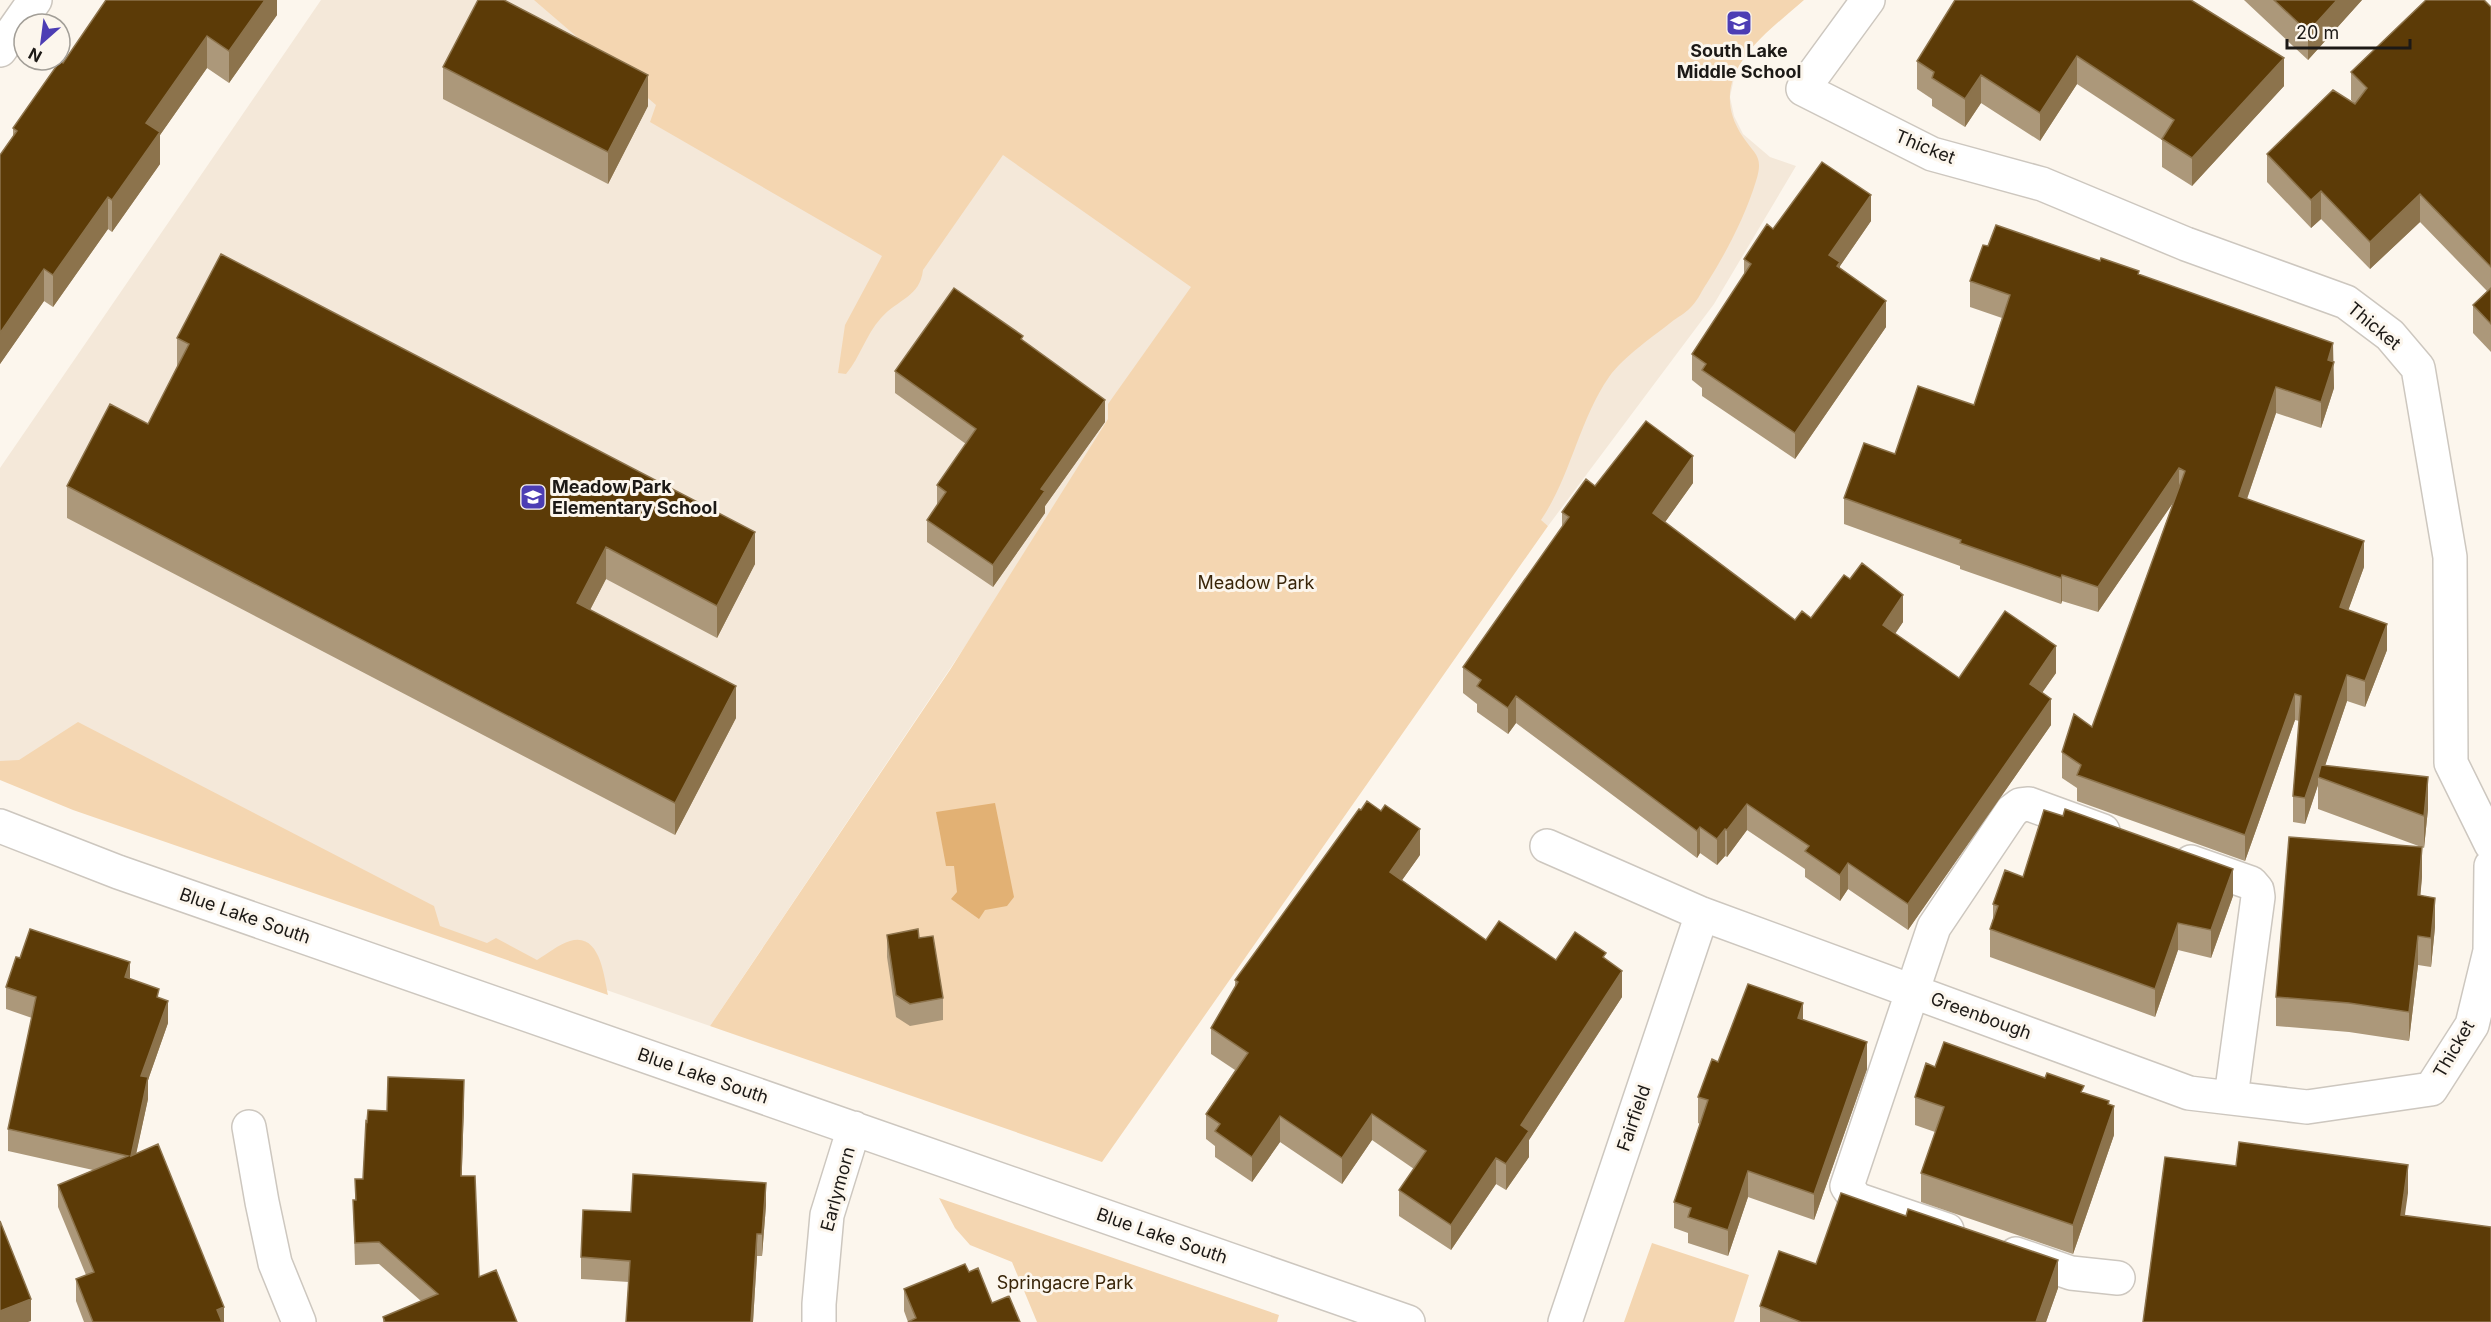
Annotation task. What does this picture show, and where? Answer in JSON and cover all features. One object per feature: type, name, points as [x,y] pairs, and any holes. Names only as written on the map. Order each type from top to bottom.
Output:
[{"type":"street","points":[[0,50],[36,0]]},
{"type":"street","name":"Thicket","points":[[1868,0],[1803,89],[1932,154],[2042,184],[2186,244],[2346,302],[2390,335],[2418,368],[2450,557],[2451,763],[2491,844]]},
{"type":"street","points":[[2118,1278],[2071,1273],[1856,1199],[1847,1186],[1934,927],[2013,811],[2020,804],[2029,804],[2129,840]]},
{"type":"street","name":"Blue Lake South","points":[[0,826],[118,872],[1408,1322]]},
{"type":"street","name":"Greenbough","points":[[1547,846],[1702,914],[2189,1093],[2307,1107],[2431,1089]]},
{"type":"street","points":[[2162,852],[2251,884],[2257,890],[2258,897],[2231,1097]]},
{"type":"street","name":"Thicket","points":[[2431,1089],[2472,1025],[2490,951],[2491,866]]},
{"type":"street","name":"Fairfield","points":[[1565,1322],[1702,914]]},
{"type":"street","points":[[249,1127],[261,1202],[275,1263],[299,1322]]},
{"type":"street","name":"Earlymorn","points":[[819,1322],[827,1215],[854,1128]]},
{"type":"shaded area","name":"Meadow Park Elementary School","points":[[321,0],[1797,0],[1738,59],[1730,97],[1734,116],[1743,134],[1770,157],[1796,166],[1714,304],[1548,526],[1207,286],[710,1026],[0,777],[0,468]]},
{"type":"shaded area","points":[[995,803],[1014,897],[1007,906],[985,910],[979,919],[951,899],[957,892],[954,866],[946,866],[936,812]]},
{"type":"green space","name":"Meadow Park","points":[[534,0],[1804,0],[1756,43],[1734,77],[1730,95],[1732,115],[1743,137],[1757,156],[1758,173],[1747,208],[1735,234],[1696,301],[1631,354],[1609,377],[1590,411],[1560,485],[1541,520],[1548,526],[1102,1162],[710,1026],[950,670],[1108,419],[1108,404],[1191,287],[1003,155],[923,270],[918,286],[881,318],[846,374],[838,373],[845,325],[882,256],[650,122],[656,105]]},
{"type":"green space","points":[[78,722],[434,906],[440,926],[487,943],[496,938],[537,960],[570,941],[580,940],[588,943],[599,958],[608,995],[73,810],[0,780],[0,761],[19,760]]},
{"type":"green space","name":"Springacre Park","points":[[939,1198],[1279,1315],[1277,1322],[1037,1322],[1012,1262],[970,1245],[955,1228]]},
{"type":"green space","points":[[1652,1243],[1749,1275],[1734,1322],[1624,1322]]},
{"type":"building","points":[[106,0],[265,0],[229,51],[207,36],[146,123],[160,132],[112,200],[108,197],[53,275],[44,269],[0,333],[0,155],[17,131],[13,128],[52,72],[72,72],[72,50]]},
{"type":"building","points":[[478,0],[504,0],[648,75],[608,152],[443,67]]},
{"type":"building","points":[[1955,0],[2191,0],[2284,58],[2192,158],[2162,139],[2174,120],[2077,56],[2040,113],[1981,75],[1965,99],[1932,78],[1934,72],[1917,61]]},
{"type":"building","points":[[2274,0],[2337,0],[2308,32]]},
{"type":"building","points":[[2426,0],[2484,0],[2491,7],[2491,267],[2420,194],[2370,242],[2321,191],[2311,200],[2267,154],[2333,90],[2355,104],[2367,88],[2351,72]]},
{"type":"building","points":[[1822,162],[1871,195],[1829,255],[1840,262],[1837,266],[1886,301],[1795,433],[1702,370],[1706,364],[1692,354],[1751,264],[1744,259],[1767,224],[1773,229]]},
{"type":"building","points":[[1996,225],[2100,261],[2101,258],[2139,271],[2138,274],[2333,343],[2328,360],[2334,362],[2321,402],[2276,387],[2239,496],[2364,541],[2340,607],[2387,624],[2365,681],[2347,675],[2305,798],[2293,796],[2301,696],[2295,694],[2245,835],[2077,775],[2081,765],[2062,752],[2074,714],[2092,727],[2185,471],[2179,468],[2098,587],[2062,575],[2061,578],[1960,543],[1961,540],[1844,498],[1864,443],[1895,454],[1918,386],[1974,405],[2010,295],[1970,281],[1983,245],[1988,246]]},
{"type":"building","points":[[221,254],[755,532],[717,606],[606,547],[577,603],[736,686],[675,803],[67,486],[110,404],[148,424],[189,344],[177,338]]},
{"type":"building","points":[[954,288],[1023,336],[1021,339],[1105,400],[1041,489],[1045,491],[993,565],[927,520],[946,492],[937,485],[976,429],[895,371]]},
{"type":"building","points":[[2491,288],[2491,324],[2473,305]]},
{"type":"building","points":[[1646,421],[1693,456],[1653,513],[1795,620],[1802,611],[1811,618],[1844,575],[1850,579],[1862,563],[1903,595],[1883,625],[1959,678],[2005,611],[2056,646],[2030,684],[2051,699],[1908,904],[1848,863],[1840,875],[1805,851],[1809,846],[1747,804],[1717,839],[1700,827],[1697,831],[1516,696],[1508,708],[1477,686],[1481,680],[1463,667],[1569,517],[1562,512],[1586,479],[1595,486]]},
{"type":"building","points":[[2321,765],[2428,777],[2424,816],[2318,777]]},
{"type":"building","points":[[1367,801],[1381,811],[1385,805],[1420,829],[1390,872],[1486,940],[1499,921],[1556,960],[1575,932],[1606,953],[1603,957],[1622,971],[1521,1125],[1529,1131],[1506,1164],[1496,1158],[1451,1225],[1399,1190],[1426,1151],[1372,1114],[1342,1158],[1280,1116],[1252,1157],[1215,1131],[1220,1124],[1206,1114],[1248,1053],[1211,1028],[1238,982],[1235,980]]},
{"type":"building","points":[[2065,809],[2233,869],[2211,930],[2178,923],[2155,989],[1990,929],[1998,906],[1993,904],[2005,870],[2023,877],[2044,810],[2063,816]]},
{"type":"building","points":[[2289,837],[2422,847],[2418,895],[2435,898],[2431,938],[2418,936],[2409,1012],[2349,1003],[2276,997]]},
{"type":"building","points":[[30,929],[130,962],[125,977],[159,989],[157,997],[168,1001],[141,1076],[148,1077],[131,1156],[158,1144],[224,1307],[217,1310],[222,1322],[93,1322],[76,1279],[94,1272],[58,1185],[128,1156],[8,1129],[36,997],[6,987],[16,957],[20,958]]},
{"type":"building","points":[[918,929],[919,938],[933,936],[943,998],[910,1004],[896,995],[887,935]]},
{"type":"building","points":[[1748,984],[1803,1003],[1798,1018],[1867,1042],[1814,1194],[1748,1171],[1728,1230],[1688,1217],[1691,1208],[1674,1202],[1708,1100],[1698,1097],[1712,1059],[1718,1062]]},
{"type":"building","points":[[1944,1042],[2045,1078],[2047,1073],[2084,1086],[2081,1092],[2109,1101],[2108,1104],[2114,1106],[2073,1225],[1921,1173],[1944,1107],[1915,1097],[1926,1063],[1935,1067]]},
{"type":"building","points":[[388,1077],[464,1080],[461,1176],[475,1176],[479,1277],[496,1270],[517,1322],[385,1322],[383,1317],[438,1294],[379,1242],[355,1243],[353,1200],[356,1200],[355,1179],[363,1179],[368,1110],[387,1111]]},
{"type":"building","points":[[2239,1142],[2408,1165],[2401,1215],[2491,1227],[2491,1322],[2143,1322],[2165,1157],[2236,1166]]},
{"type":"building","points":[[633,1174],[766,1183],[762,1234],[757,1234],[751,1322],[626,1322],[630,1261],[581,1257],[583,1210],[631,1212]]},
{"type":"building","points":[[1841,1193],[1906,1216],[1908,1209],[2058,1260],[2036,1322],[1801,1322],[1760,1306],[1779,1251],[1816,1264]]},
{"type":"building","points":[[0,1221],[31,1299],[0,1311]]},
{"type":"building","points":[[965,1264],[969,1272],[978,1268],[992,1303],[1009,1296],[1020,1322],[908,1322],[916,1318],[904,1289]]},
{"type":"place","name":"South Lake Middle School","points":[[1739,23]]},
{"type":"place","name":"Meadow Park Elementary School","points":[[533,497]]}]
